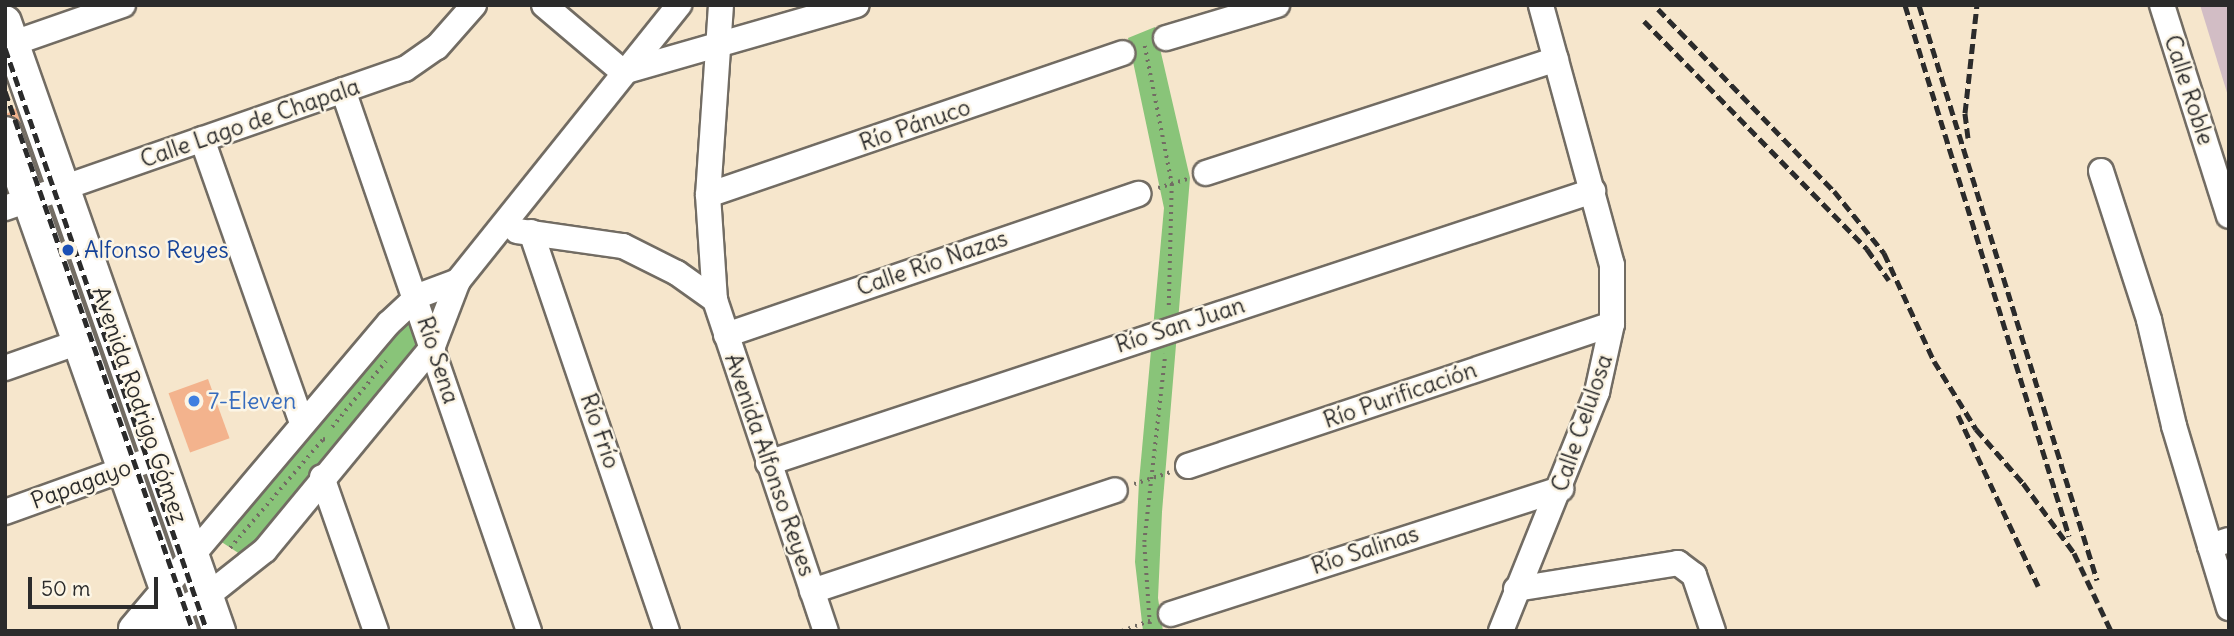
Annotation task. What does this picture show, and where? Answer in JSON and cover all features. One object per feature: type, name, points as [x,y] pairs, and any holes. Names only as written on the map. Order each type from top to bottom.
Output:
[{"type":"main road","name":"Avenida Rodrigo Gómez","points":[[8,37],[65,187],[219,631]]},
{"type":"main road","name":"Avenida Rodrigo Gómez","points":[[5,133],[17,204],[79,342],[174,612]]},
{"type":"street","points":[[8,37],[123,5]]},
{"type":"street","name":"Calle Lago de Chapala","points":[[17,204],[423,60],[474,5]]},
{"type":"street","points":[[544,5],[623,72]]},
{"type":"street","points":[[136,631],[207,596],[265,550],[313,475],[433,346],[458,281],[623,72],[680,5]]},
{"type":"street","name":"Avenida Alfonso Reyes","points":[[720,5],[715,48],[708,195],[715,300],[826,631]]},
{"type":"street","points":[[623,72],[715,48],[857,5]]},
{"type":"street","points":[[1166,38],[1277,5]]},
{"type":"street","name":"Calle Celulosa","points":[[1501,631],[1516,589],[1561,489],[1597,392],[1612,324],[1612,265],[1541,5]]},
{"type":"street","name":"Calle Roble","points":[[2162,5],[2229,216]]},
{"type":"street","name":"Río Pánuco","points":[[708,195],[1122,53]]},
{"type":"street","points":[[1206,173],[1556,59]]},
{"type":"street","name":"Río Sena","points":[[343,90],[418,296],[529,631]]},
{"type":"street","points":[[202,139],[309,429]]},
{"type":"street","points":[[2101,171],[2149,320],[2174,426],[2219,543],[2229,608]]},
{"type":"street","name":"Río San Juan","points":[[768,463],[1593,191]]},
{"type":"street","name":"Calle Río Nazas","points":[[726,335],[1139,194]]},
{"type":"street","points":[[499,228],[623,246],[677,273],[715,300]]},
{"type":"street","name":"Río Frío","points":[[531,232],[667,631]]},
{"type":"street","points":[[128,631],[174,612],[193,558],[309,429],[389,323],[418,296],[458,281]]},
{"type":"street","name":"Río Purificación","points":[[1188,466],[1612,324]]},
{"type":"street","points":[[5,368],[79,342]]},
{"type":"street","name":"Papagayo","points":[[5,512],[158,457]]},
{"type":"street","points":[[313,475],[376,631]]},
{"type":"street","name":"Río Salinas","points":[[1171,614],[1561,489]]},
{"type":"street","points":[[812,591],[1115,490]]},
{"type":"street","points":[[1516,589],[1685,564],[1694,575],[1713,631]]},
{"type":"path","points":[[1122,53],[1166,38]]},
{"type":"path","points":[[1139,194],[1206,173]]},
{"type":"path","points":[[309,429],[323,439],[332,438],[332,427],[390,356]]},
{"type":"path","points":[[309,429],[332,427]]},
{"type":"path","points":[[309,429],[313,475]]},
{"type":"path","points":[[230,548],[313,475],[323,439]]},
{"type":"path","points":[[1115,490],[1188,466]]},
{"type":"path","points":[[1122,631],[1171,614]]},
{"type":"shaded area","points":[[2200,5],[2229,5],[2229,99]]},
{"type":"green space","points":[[1155,27],[1190,178],[1162,512],[1158,598],[1163,631],[1143,631],[1135,562],[1139,482],[1164,208],[1128,38]]},
{"type":"green space","points":[[410,310],[421,347],[243,556],[220,541]]},
{"type":"building","points":[[16,108],[31,153],[17,120],[5,115]]},
{"type":"building","points":[[208,379],[230,438],[190,453],[169,393]]},
{"type":"railway","points":[[1905,5],[2069,536]]},
{"type":"railway","points":[[1919,5],[2097,580]]},
{"type":"railway","points":[[1968,138],[1965,113],[1977,5]]},
{"type":"railway","points":[[1658,9],[1834,191],[1884,253],[1934,361],[1976,429],[2023,483],[2074,553],[2111,631]]},
{"type":"railway","points":[[1644,21],[1867,249],[1889,280]]},
{"type":"railway","points":[[5,48],[207,631]]},
{"type":"railway","points":[[5,91],[193,631]]},
{"type":"railway","points":[[1958,415],[2038,586]]},
{"type":"place","name":"Alfonso Reyes","points":[[68,250]]},
{"type":"place","name":"7-Eleven","points":[[194,401]]}]
